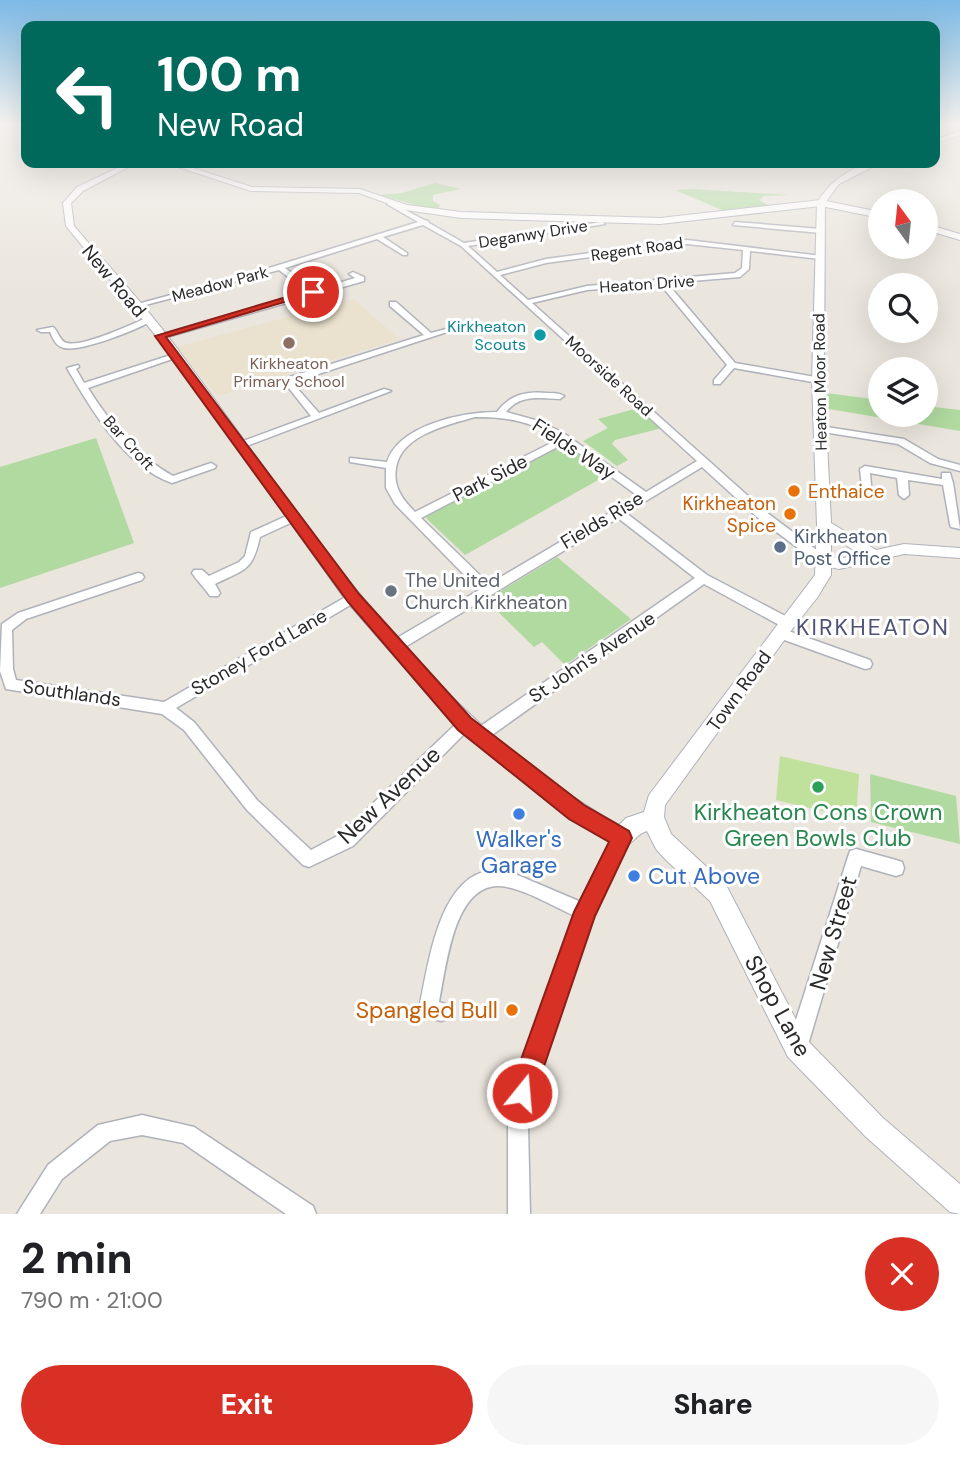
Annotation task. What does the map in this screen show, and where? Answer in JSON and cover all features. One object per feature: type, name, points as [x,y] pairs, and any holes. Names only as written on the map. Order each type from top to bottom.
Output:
[{"type":"main road","points":[[225,181],[251,189],[360,191],[389,203],[461,215],[660,221],[821,203],[868,213]]},
{"type":"main road","points":[[938,231],[960,237]]},
{"type":"street","name":"New Road","points":[[97,181],[80,189],[67,203],[66,213],[76,235],[177,356],[354,598],[465,724],[576,812],[622,838]]},
{"type":"street","points":[[821,203],[825,192],[837,181]]},
{"type":"street","name":"Moorside Road","points":[[389,203],[463,245],[762,515],[822,560]]},
{"type":"street","name":"Heaton Moor Road","points":[[821,203],[818,380],[824,525],[822,560]]},
{"type":"street","name":"Meadow Park","points":[[134,306],[281,268],[426,222]]},
{"type":"street","name":"Deganwy Drive","points":[[463,245],[602,224]]},
{"type":"street","points":[[735,224],[821,231]]},
{"type":"street","points":[[378,237],[405,254]]},
{"type":"street","name":"Regent Road","points":[[496,274],[546,261],[687,242],[820,257]]},
{"type":"street","name":"Heaton Drive","points":[[527,302],[587,288],[737,275],[744,269],[747,248]]},
{"type":"street","points":[[281,268],[313,292]]},
{"type":"street","points":[[160,336],[361,279],[353,274]]},
{"type":"street","points":[[663,283],[732,365],[818,380]]},
{"type":"street","points":[[393,304],[429,334]]},
{"type":"street","points":[[41,330],[55,327],[59,342],[75,346],[148,321]]},
{"type":"street","points":[[316,416],[292,387],[293,379],[429,334],[446,331]]},
{"type":"street","points":[[82,387],[177,356]]},
{"type":"street","points":[[717,383],[732,365]]},
{"type":"street","name":"Bar Croft","points":[[75,367],[71,368],[82,387],[151,470],[172,480],[211,466]]},
{"type":"street","points":[[241,445],[387,391]]},
{"type":"street","points":[[501,412],[515,397],[527,394],[560,396]]},
{"type":"street","name":"Fields Way","points":[[391,466],[401,444],[430,427],[461,416],[501,412],[538,422],[643,495]]},
{"type":"street","points":[[820,429],[901,441],[945,464],[960,468]]},
{"type":"street","name":"Park Side","points":[[414,517],[566,439]]},
{"type":"street","points":[[354,460],[391,466],[388,472],[394,495],[487,590]]},
{"type":"street","name":"Fields Rise","points":[[395,646],[702,462]]},
{"type":"street","points":[[945,464],[955,524],[960,525]]},
{"type":"street","points":[[866,485],[865,469],[948,483]]},
{"type":"street","points":[[902,474],[904,495]]},
{"type":"street","points":[[617,512],[703,578],[783,628],[865,664]]},
{"type":"street","points":[[198,573],[211,587],[250,557],[255,535],[293,517]]},
{"type":"street","points":[[824,525],[873,555]]},
{"type":"street","points":[[822,560],[839,564],[918,548],[960,553]]},
{"type":"street","name":"Town Road","points":[[653,820],[656,802],[818,584],[823,575],[822,560]]},
{"type":"street","name":"Southlands","points":[[138,578],[126,587],[22,616],[6,628],[6,669],[11,685],[165,708]]},
{"type":"street","name":"St John's Avenue","points":[[480,735],[703,578]]},
{"type":"street","name":"Stoney Ford Lane","points":[[165,708],[354,598]]},
{"type":"street","name":"New Avenue","points":[[165,708],[189,726],[252,805],[309,859],[347,840],[465,724]]},
{"type":"street","points":[[519,1214],[518,1125],[522,1093],[585,912],[622,838],[633,825],[653,820]]},
{"type":"street","name":"Shop Lane","points":[[653,820],[659,838],[705,877],[718,892],[797,1048],[874,1127],[960,1202]]},
{"type":"street","name":"New Street","points":[[797,1048],[817,992],[856,857],[896,868]]},
{"type":"street","points":[[441,1012],[428,1009],[450,917],[458,898],[470,885],[501,878],[585,912]]},
{"type":"street","points":[[29,1214],[55,1172],[105,1132],[142,1125],[187,1134],[305,1214]]},
{"type":"shaded area","name":"Kirkheaton Primary School","points":[[354,299],[399,339],[218,396],[177,347]]},
{"type":"green space","points":[[435,183],[461,189],[433,195],[433,201],[440,205],[437,211],[379,195],[402,193]]},
{"type":"green space","points":[[675,190],[790,195],[764,196],[759,200],[770,206],[727,212]]},
{"type":"green space","points":[[826,393],[868,398],[868,416],[823,408]]},
{"type":"green space","points":[[938,407],[960,410],[960,431],[936,427]]},
{"type":"green space","points":[[638,408],[662,428],[615,440],[612,444],[628,460],[617,466],[583,441],[608,428],[598,419]]},
{"type":"green space","points":[[96,438],[134,543],[0,588],[0,467]]},
{"type":"green space","points":[[564,444],[607,475],[465,555],[426,518],[430,512]]},
{"type":"green space","points":[[557,557],[631,619],[565,665],[542,642],[534,647],[486,600]]},
{"type":"green space","name":"Kirkheaton Cons Crown Green Bowls Club","points":[[780,756],[859,774],[856,819],[776,800]]},
{"type":"green space","points":[[870,774],[956,796],[960,844],[871,822]]},
{"type":"place","name":"Kirkheaton Scouts","points":[[540,335]]},
{"type":"place","name":"Kirkheaton Primary School","points":[[289,343]]},
{"type":"place","name":"Enthaice","points":[[794,491]]},
{"type":"place","name":"Kirkheaton Spice","points":[[790,514]]},
{"type":"place","name":"Kirkheaton Post Office","points":[[780,547]]},
{"type":"place","name":"The United Church Kirkheaton","points":[[391,591]]},
{"type":"place","name":"Kirkheaton Cons Crown Green Bowls Club","points":[[818,787]]},
{"type":"place","name":"Walker's Garage","points":[[519,814]]},
{"type":"place","name":"Cut Above","points":[[634,876]]},
{"type":"place","name":"Spangled Bull","points":[[512,1010]]},
{"type":"district","name":"KIRKHEATON","points":[[873,627]]},
{"type":"route","points":[[313,292],[160,336],[354,598],[465,724],[576,812],[622,838],[585,912],[522,1093]]}]
